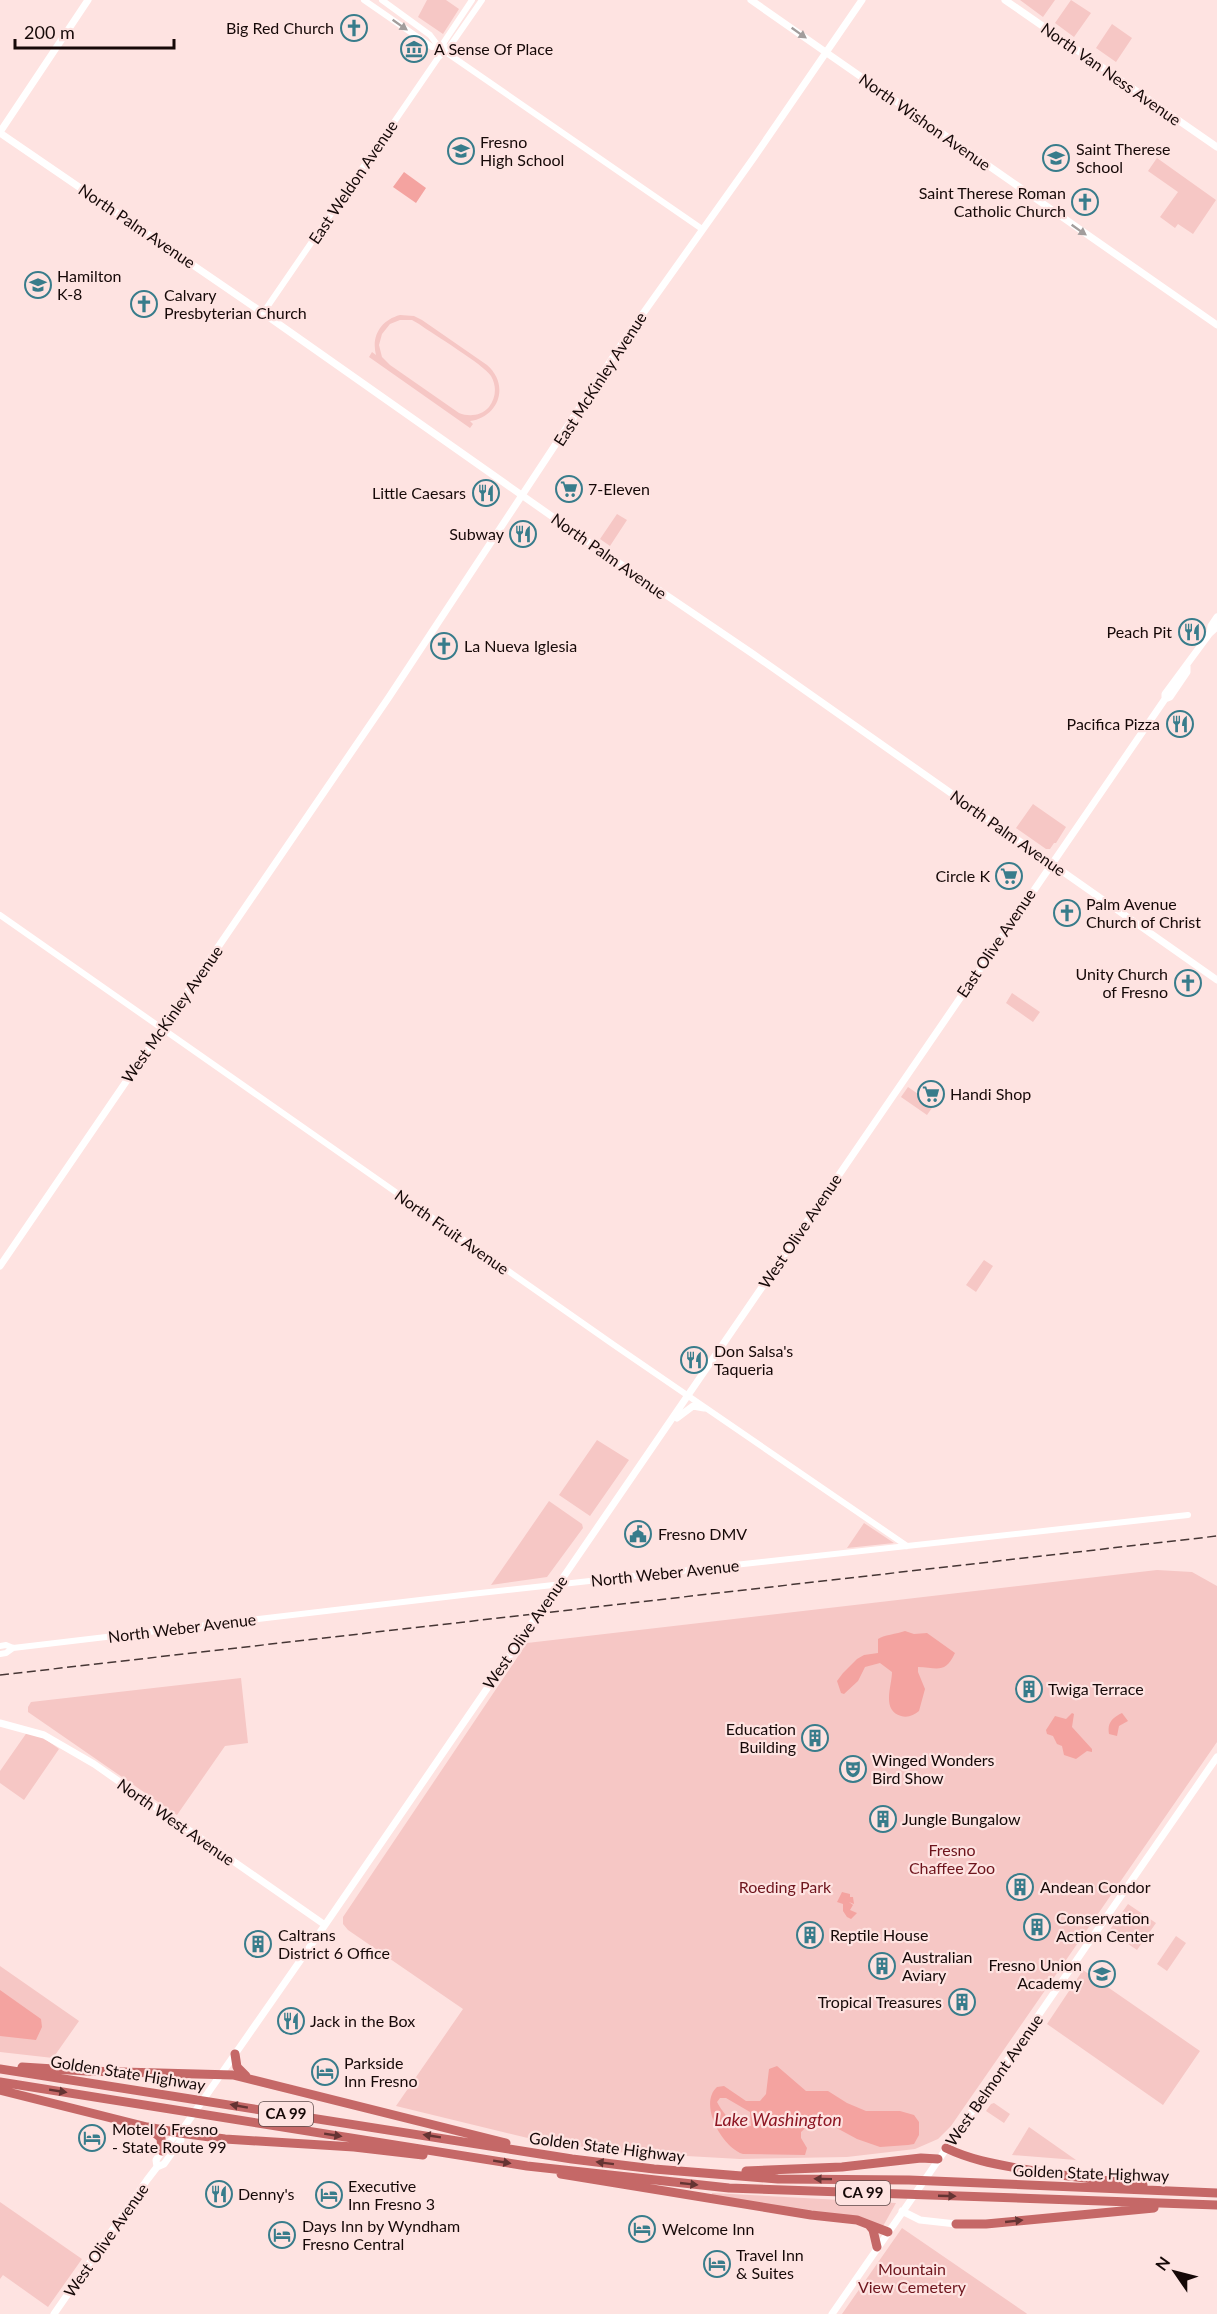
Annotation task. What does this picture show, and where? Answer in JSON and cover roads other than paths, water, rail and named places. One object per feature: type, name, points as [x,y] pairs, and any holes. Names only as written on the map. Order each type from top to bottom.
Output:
[{"type":"highway","points":[[235,2055],[237,2067],[248,2077]]},
{"type":"highway","points":[[0,2067],[221,2074],[248,2077],[572,2159]]},
{"type":"highway","name":"Golden State Highway","points":[[0,2067],[572,2159],[705,2174],[778,2179],[909,2180],[1217,2193]]},
{"type":"highway","name":"Golden State Highway","points":[[0,2082],[527,2166],[729,2188],[1217,2205]]},
{"type":"highway","points":[[0,2090],[147,2127],[180,2133],[225,2139],[422,2155],[436,2151]]},
{"type":"highway","points":[[147,2127],[157,2132],[161,2138],[162,2151]]},
{"type":"highway","points":[[946,2148],[991,2164],[1052,2174],[1217,2193]]},
{"type":"highway","points":[[705,2174],[842,2167],[921,2158],[938,2159]]},
{"type":"highway","points":[[527,2166],[581,2179],[658,2188],[867,2224],[888,2232]]},
{"type":"highway","points":[[956,2224],[986,2224],[1201,2204]]},
{"type":"highway","points":[[867,2224],[873,2230],[877,2247]]},
{"type":"main road","points":[[0,132],[88,0]]},
{"type":"main road","name":"North Wishon Avenue","points":[[751,0],[1217,325]]},
{"type":"main road","name":"East McKinley Avenue","points":[[344,763],[609,364],[862,0]]},
{"type":"main road","name":"North Van Ness Avenue","points":[[1005,0],[1217,147]]},
{"type":"main road","name":"North Palm Avenue","points":[[0,132],[263,313],[1217,980]]},
{"type":"main road","name":"East Olive Avenue","points":[[1210,633],[1211,626],[1217,617]]},
{"type":"main road","name":"East Olive Avenue","points":[[869,1129],[1165,699],[1165,694],[1210,633],[1217,627]]},
{"type":"main road","name":"West McKinley Avenue","points":[[0,1266],[344,763]]},
{"type":"main road","name":"West Olive Avenue","points":[[157,2167],[156,2160],[162,2151],[172,2137],[180,2133],[325,1925],[869,1129]]},
{"type":"main road","points":[[666,1428],[687,1408],[697,1406],[705,1408]]},
{"type":"main road","name":"North West Avenue","points":[[0,1723],[44,1735],[94,1764],[325,1925]]},
{"type":"main road","name":"West Belmont Avenue","points":[[832,2314],[1217,1757]]},
{"type":"main road","name":"West Olive Avenue","points":[[54,2314],[157,2167],[164,2164],[181,2140],[180,2133]]},
{"type":"main road","points":[[904,2207],[920,2220],[956,2224]]},
{"type":"street","points":[[364,0],[432,47],[440,49],[702,229]]},
{"type":"street","points":[[382,0],[430,35],[440,49]]},
{"type":"street","name":"East Weldon Avenue","points":[[263,313],[472,0]]},
{"type":"street","name":"East Weldon Avenue","points":[[440,49],[450,46],[482,0]]},
{"type":"street","name":"North Fruit Avenue","points":[[0,915],[705,1408],[907,1546]]},
{"type":"street","name":"North Weber Avenue","points":[[0,1646],[6,1645],[13,1648],[558,1584],[1188,1515]]},
{"type":"street","points":[[0,1654],[13,1648]]},
{"type":"water","points":[[404,172],[426,188],[416,203],[393,187]]},
{"type":"water","points":[[905,1631],[914,1634],[927,1633],[955,1653],[944,1667],[918,1667],[925,1689],[919,1711],[904,1717],[891,1709],[889,1697],[892,1672],[880,1663],[865,1667],[858,1681],[844,1694],[841,1693],[837,1681],[857,1659],[864,1655],[878,1653],[878,1639]]},
{"type":"water","points":[[1072,1713],[1074,1714],[1072,1727],[1092,1749],[1092,1752],[1087,1751],[1076,1759],[1064,1755],[1062,1746],[1057,1744],[1053,1736],[1047,1734],[1046,1730],[1055,1716],[1066,1719]]},
{"type":"water","points":[[1122,1713],[1128,1721],[1119,1726],[1117,1736],[1109,1734],[1111,1721]]},
{"type":"water","points":[[842,1892],[853,1897],[854,1904],[849,1902],[853,1905],[850,1910],[857,1913],[851,1919],[843,1911],[843,1904],[837,1902]]},
{"type":"water","points":[[0,1990],[41,2019],[42,2027],[36,2040],[0,2036]]},
{"type":"water","name":"Lake Washington","points":[[777,2066],[806,2091],[828,2091],[866,2111],[900,2111],[914,2115],[919,2122],[919,2135],[914,2144],[880,2147],[857,2139],[822,2120],[812,2122],[801,2132],[801,2138],[807,2148],[805,2155],[743,2154],[727,2143],[715,2124],[710,2104],[712,2094],[717,2087],[724,2086],[746,2101],[760,2101],[766,2094],[769,2069]],"holes":[[[720,2098],[726,2098],[750,2112],[751,2126],[740,2125],[727,2116],[717,2102]]]},
{"type":"railway","points":[[0,1675],[1217,1536]]},
{"type":"place","name":"Big Red Church","points":[[354,28]]},
{"type":"place","name":"A Sense Of Place","points":[[414,49]]},
{"type":"place","name":"Fresno High School","points":[[461,151]]},
{"type":"place","name":"Saint Therese School","points":[[1056,158]]},
{"type":"place","name":"Saint Therese Roman Catholic Church","points":[[1085,202]]},
{"type":"place","name":"Hamilton K-8","points":[[38,285]]},
{"type":"place","name":"Calvary Presbyterian Church","points":[[144,304]]},
{"type":"place","name":"7-Eleven","points":[[569,489]]},
{"type":"place","name":"Little Caesars","points":[[486,493]]},
{"type":"place","name":"Subway","points":[[523,534]]},
{"type":"place","name":"Peach Pit","points":[[1192,632]]},
{"type":"place","name":"La Nueva Iglesia","points":[[444,646]]},
{"type":"place","name":"Pacifica Pizza","points":[[1180,724]]},
{"type":"place","name":"Circle K","points":[[1009,876]]},
{"type":"place","name":"Palm Avenue Church of Christ","points":[[1067,913]]},
{"type":"place","name":"Unity Church of Fresno","points":[[1188,983]]},
{"type":"place","name":"Handi Shop","points":[[931,1094]]},
{"type":"place","name":"Don Salsa's Taqueria","points":[[694,1360]]},
{"type":"place","name":"Fresno DMV","points":[[638,1534]]},
{"type":"place","name":"Twiga Terrace","points":[[1029,1689]]},
{"type":"place","name":"Education Building","points":[[815,1738]]},
{"type":"place","name":"Winged Wonders Bird Show","points":[[853,1769]]},
{"type":"place","name":"Jungle Bungalow","points":[[883,1819]]},
{"type":"place","name":"Andean Condor","points":[[1020,1887]]},
{"type":"place","name":"Conservation Action Center","points":[[1037,1927]]},
{"type":"place","name":"Reptile House","points":[[810,1935]]},
{"type":"place","name":"Caltrans District 6 Office","points":[[258,1944]]},
{"type":"place","name":"Australian Aviary","points":[[882,1966]]},
{"type":"place","name":"Fresno Union Academy","points":[[1102,1974]]},
{"type":"place","name":"Tropical Treasures","points":[[962,2002]]},
{"type":"place","name":"Jack in the Box","points":[[291,2021]]},
{"type":"place","name":"Parkside Inn Fresno","points":[[325,2072]]},
{"type":"place","name":"Motel 6 Fresno - State Route 99","points":[[92,2138]]},
{"type":"place","name":"Denny's","points":[[219,2194]]},
{"type":"place","name":"Executive Inn Fresno 3","points":[[329,2195]]},
{"type":"place","name":"Welcome Inn","points":[[642,2229]]},
{"type":"place","name":"Days Inn by Wyndham Fresno Central","points":[[282,2235]]},
{"type":"place","name":"Travel Inn & Suites","points":[[717,2264]]},
{"type":"park label","name":"Fresno Chaffee Zoo","points":[[952,1859]]},
{"type":"park label","name":"Roeding Park","points":[[785,1887]]},
{"type":"park label","name":"Mountain View Cemetery","points":[[912,2278]]}]
